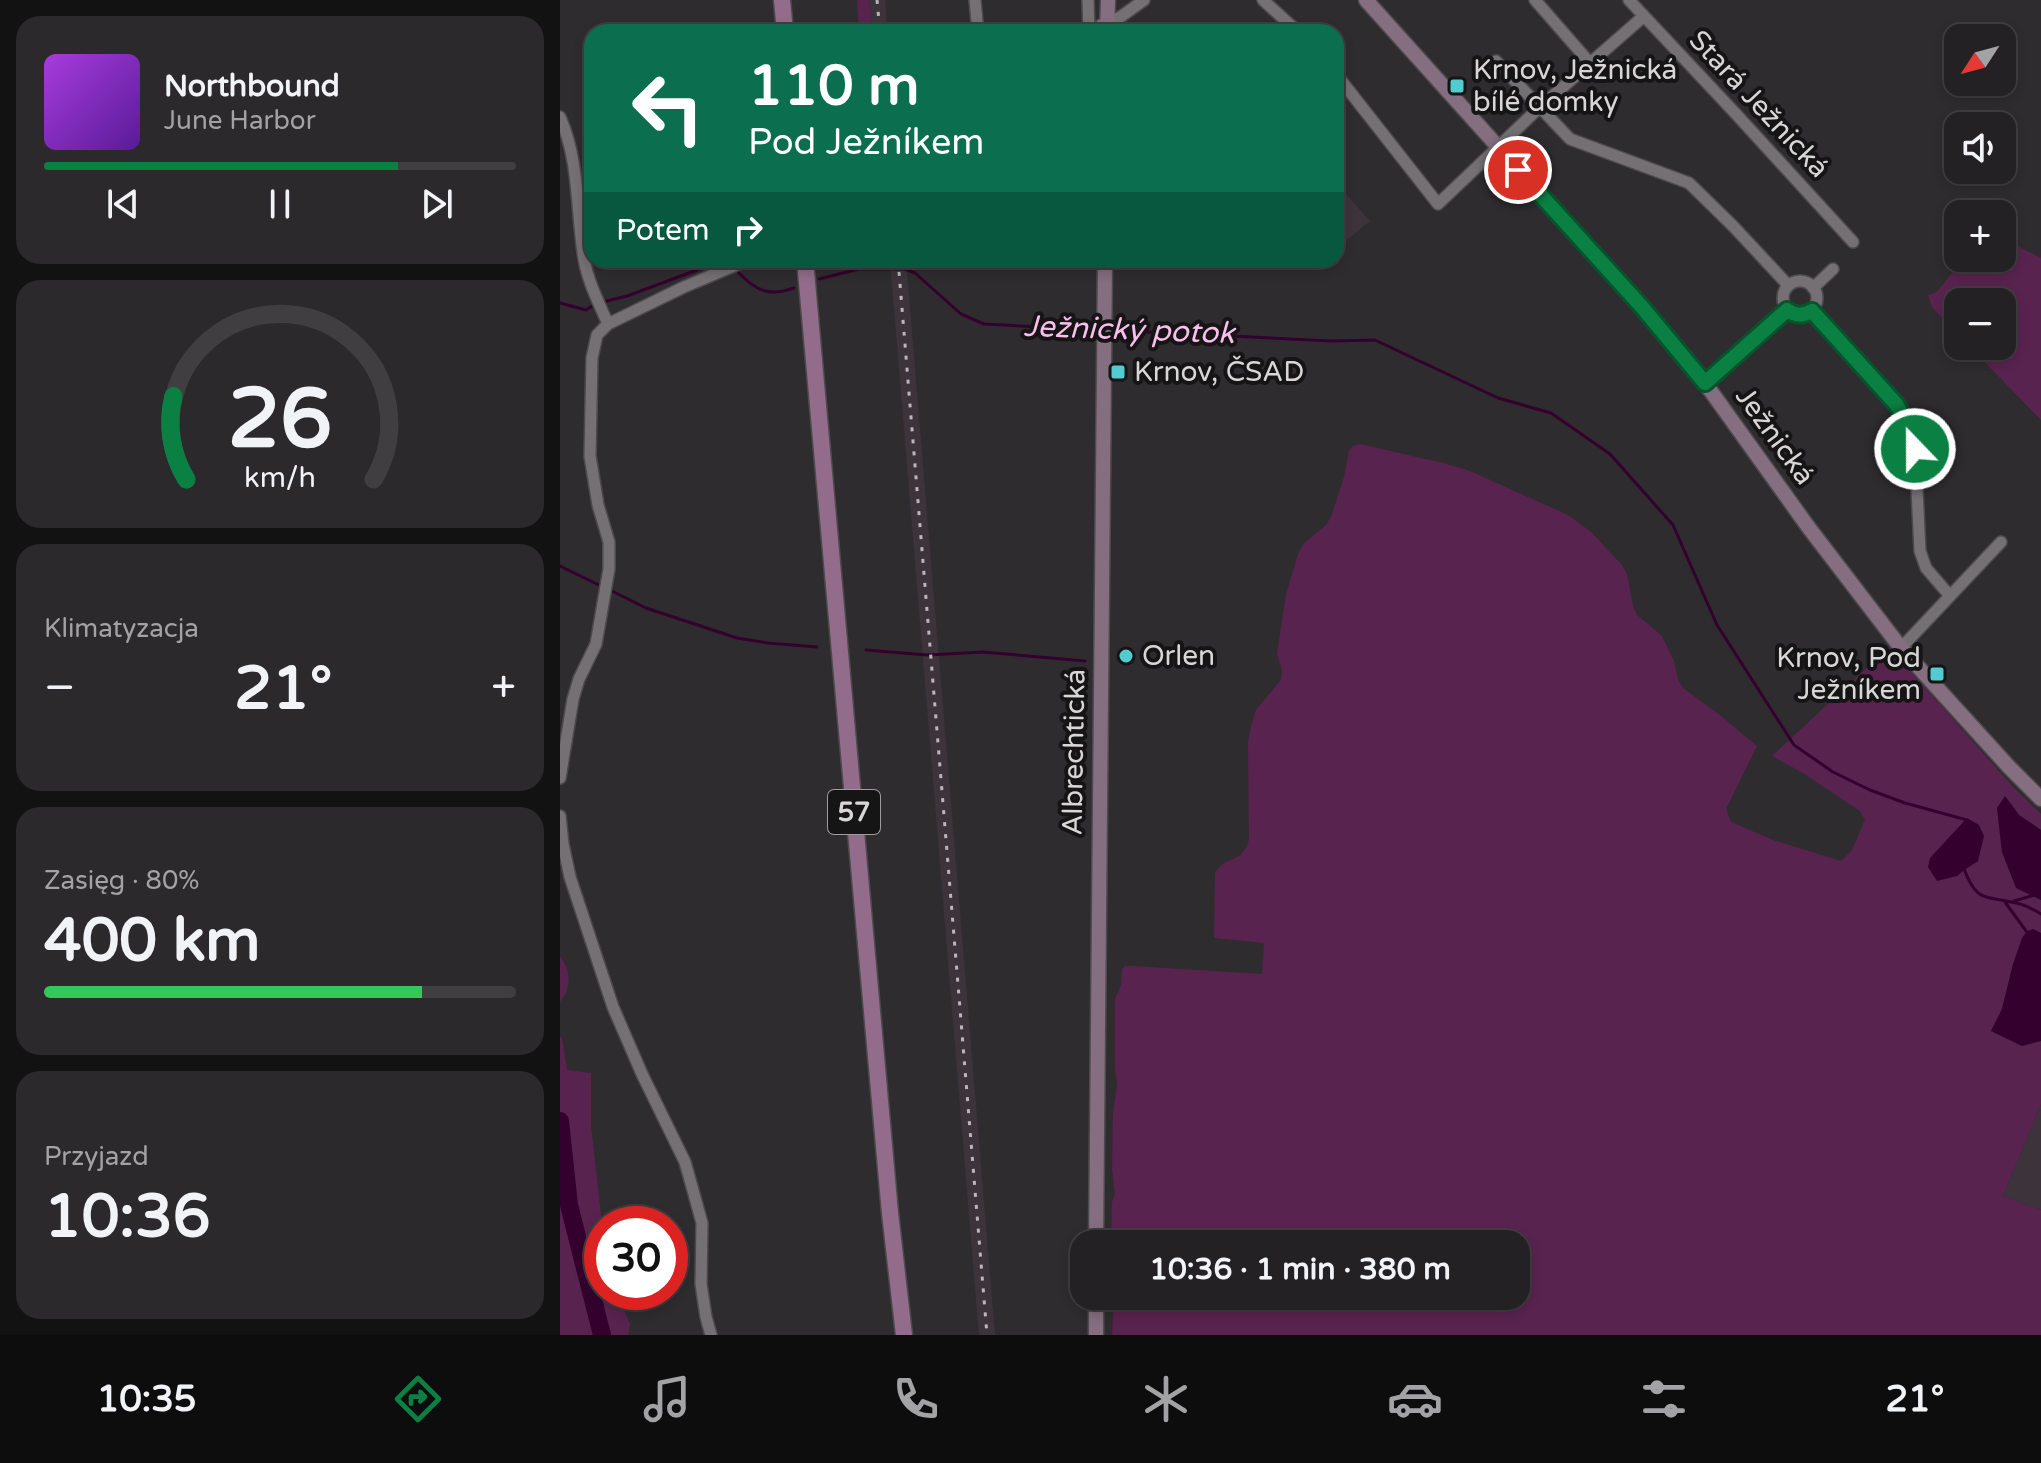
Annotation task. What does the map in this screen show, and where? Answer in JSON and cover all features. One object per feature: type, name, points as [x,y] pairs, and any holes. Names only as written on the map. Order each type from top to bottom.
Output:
[{"type":"main road","points":[[782,0],[784,24]]},
{"type":"main road","name":"57","points":[[806,268],[891,1227],[904,1335]]},
{"type":"street","points":[[975,0],[978,24]]},
{"type":"street","points":[[1088,0],[1090,24]]},
{"type":"street","points":[[1107,24],[1108,0]]},
{"type":"street","points":[[1111,24],[1144,0]]},
{"type":"street","points":[[1263,0],[1289,24]]},
{"type":"street","name":"Ježnická","points":[[1366,0],[1642,307],[1705,383],[1809,528],[1901,648],[2041,799]]},
{"type":"street","points":[[1535,0],[1590,63]]},
{"type":"street","name":"Stará Ježnická","points":[[1629,0],[1853,242]]},
{"type":"street","points":[[1344,84],[1438,204],[1540,107],[1644,16]]},
{"type":"street","points":[[1496,61],[1570,139],[1689,183],[1788,285]]},
{"type":"street","points":[[560,117],[575,165],[584,254]]},
{"type":"street","points":[[586,268],[608,324]]},
{"type":"street","points":[[560,778],[573,699],[596,644],[607,582],[609,542],[598,505],[590,456],[590,393],[595,341],[600,330],[608,324],[729,268]]},
{"type":"street","name":"Albrechtická","points":[[1096,1230],[1105,268]]},
{"type":"street","points":[[1813,288],[1833,269]]},
{"type":"street","points":[[1797,281],[1806,282],[1813,288],[1816,304],[1812,311],[1794,315],[1787,310],[1783,293],[1788,285],[1797,281]]},
{"type":"street","points":[[1705,383],[1787,310]]},
{"type":"street","points":[[1812,311],[1896,404],[1907,423],[1915,449],[1920,551],[1926,568],[1950,596]]},
{"type":"street","points":[[1901,648],[2001,542]]},
{"type":"street","points":[[560,816],[570,877],[613,1007],[685,1162],[702,1223],[701,1284],[711,1335]]},
{"type":"street","points":[[1096,1310],[1096,1335]]},
{"type":"shaded area","points":[[857,0],[869,0],[871,24],[858,24]]},
{"type":"shaded area","points":[[869,0],[885,0],[886,24],[871,24]]},
{"type":"shaded area","points":[[1344,192],[1370,221],[1344,242]]},
{"type":"shaded area","points":[[2016,245],[2041,258],[2041,420],[1983,360],[2016,360],[2016,288],[1944,288],[1944,320],[1932,307],[1928,295],[1937,292],[1953,272],[2016,272]]},
{"type":"shaded area","points":[[891,268],[907,268],[995,1335],[979,1335]]},
{"type":"shaded area","points":[[1360,444],[1470,471],[1568,515],[1591,532],[1622,565],[1637,615],[1662,636],[1683,688],[1757,746],[1726,809],[1731,822],[1773,840],[1841,861],[1852,850],[1865,820],[1860,811],[1772,756],[1889,647],[2014,788],[2041,814],[2041,830],[2019,815],[2006,797],[1997,808],[2002,852],[2016,887],[2041,900],[2041,933],[2033,929],[2013,964],[2002,1009],[1991,1031],[2022,1046],[2041,1041],[2041,1104],[2003,1196],[2041,1210],[2041,1335],[1112,1335],[1113,1310],[1530,1310],[1530,1230],[1111,1230],[1115,1194],[1113,1113],[1117,1084],[1115,999],[1121,985],[1122,969],[1132,966],[1262,974],[1264,943],[1214,938],[1215,873],[1224,863],[1243,853],[1249,839],[1248,742],[1251,726],[1256,710],[1281,680],[1282,670],[1277,654],[1286,594],[1298,554],[1304,543],[1331,517],[1349,451]],"holes":[[[1978,861],[1957,876],[1928,866]]]},
{"type":"shaded area","points":[[2005,796],[2019,815],[2041,830],[2041,900],[2016,888],[2002,852],[1997,808]]},
{"type":"shaded area","points":[[1967,818],[1979,825],[1984,836],[1978,861],[1957,876],[1937,881],[1928,867],[1930,858]]},
{"type":"shaded area","points":[[2033,929],[2041,933],[2041,1041],[2022,1046],[1991,1031],[2002,1009],[2022,938]]},
{"type":"shaded area","points":[[560,956],[569,979],[567,991],[560,1002]]},
{"type":"shaded area","points":[[560,1037],[567,1070],[591,1073],[591,1125],[600,1206],[584,1206],[584,1310],[624,1310],[630,1324],[628,1335],[560,1335]]},
{"type":"shaded area","points":[[2041,1104],[2041,1210],[2003,1196]]},
{"type":"waterway","name":"Ježnický potok","points":[[603,302],[702,268]]},
{"type":"waterway","name":"Ježnický potok","points":[[819,279],[859,269],[905,269],[915,273],[961,314],[984,324],[1100,330]]},
{"type":"waterway","name":"Ježnický potok","points":[[738,272],[763,290],[777,292],[794,288]]},
{"type":"waterway","name":"Ježnický potok","points":[[560,303],[586,310],[594,305]]},
{"type":"waterway","name":"Ježnický potok","points":[[1107,330],[1331,341],[1375,340],[1498,398],[1551,413],[1610,454],[1673,525],[1717,625],[1794,745],[1833,772],[1870,790],[1967,820]]},
{"type":"waterway","points":[[560,566],[603,587]]},
{"type":"waterway","points":[[610,590],[646,608],[737,638],[817,647]]},
{"type":"waterway","points":[[866,650],[927,655],[983,652],[1085,661]]},
{"type":"waterway","name":"Ježnický potok","points":[[1964,869],[1972,886],[1981,895],[2019,904],[2041,914]]},
{"type":"waterway","points":[[2014,901],[2041,893]]},
{"type":"waterway","points":[[2005,902],[2029,935]]},
{"type":"waterway","points":[[560,1121],[569,1205],[602,1335]]},
{"type":"railway","points":[[877,0],[879,24]]},
{"type":"railway","points":[[899,268],[987,1335]]},
{"type":"place","name":"Krnov, Ježnická bílé domky","points":[[1457,86]]},
{"type":"place","name":"Krnov, ČSAD","points":[[1118,372]]},
{"type":"place","name":"Orlen","points":[[1126,656]]},
{"type":"place","name":"Krnov, Pod Ježníkem","points":[[1937,674]]},
{"type":"route","points":[[1518,170],[1642,307],[1705,383],[1787,310],[1794,315],[1812,311],[1896,404],[1907,423],[1915,449]]}]
